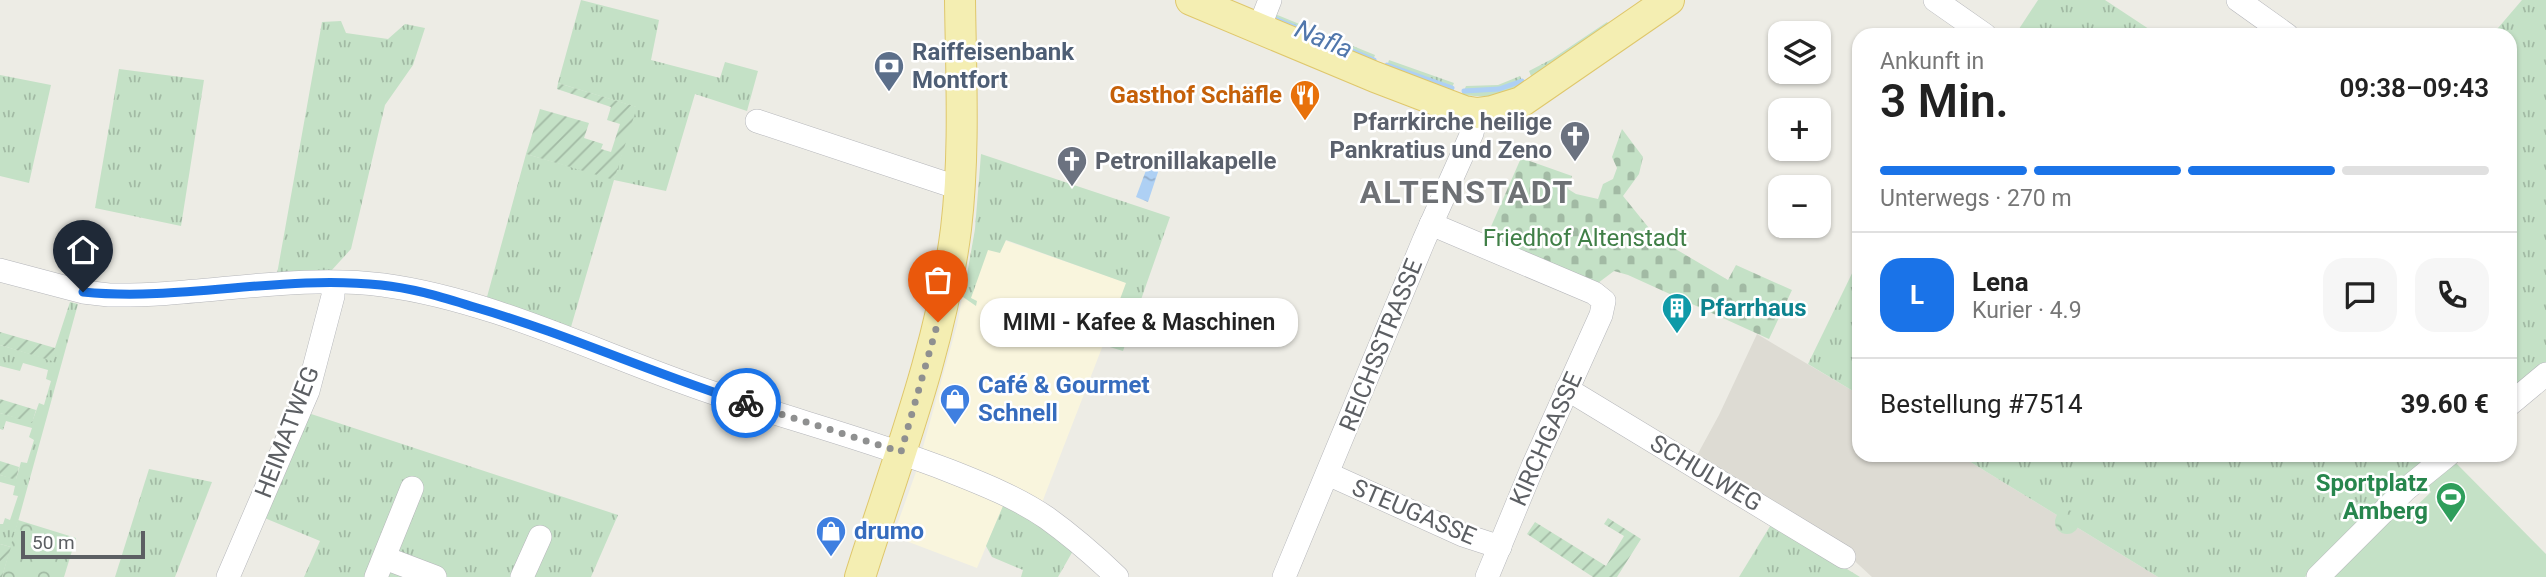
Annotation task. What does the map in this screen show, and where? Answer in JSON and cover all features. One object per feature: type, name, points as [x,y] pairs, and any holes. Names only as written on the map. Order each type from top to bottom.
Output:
[{"type":"main road","points":[[860,577],[901,452],[945,293],[956,228],[959,188],[960,0]]},
{"type":"main road","points":[[1191,0],[1400,87],[1457,109],[1476,113],[1507,108],[1521,102],[1670,0]]},
{"type":"street","points":[[1259,28],[1270,0]]},
{"type":"street","points":[[1935,0],[1975,28]]},
{"type":"street","points":[[2241,1],[2278,28]]},
{"type":"street","name":"REICHSSTRASSE","points":[[1284,577],[1431,224],[1472,133],[1476,113]]},
{"type":"street","points":[[757,121],[959,188]]},
{"type":"street","name":"KIRCHGASSE","points":[[1431,224],[1594,293],[1604,301],[1601,315],[1488,577]]},
{"type":"street","points":[[0,270],[83,292],[109,295],[333,284],[396,287],[514,318],[684,383],[901,452],[994,490],[1045,517],[1081,544],[1117,577]]},
{"type":"street","name":"HEIMATWEG","points":[[228,577],[308,391],[333,296],[333,284]]},
{"type":"street","points":[[2517,398],[2546,374]]},
{"type":"street","name":"SCHULWEG","points":[[1567,389],[1844,557]]},
{"type":"street","points":[[2318,577],[2405,490],[2439,462]]},
{"type":"street","name":"STEUGASSE","points":[[1328,474],[1463,535],[1500,547]]},
{"type":"street","points":[[412,488],[380,567],[435,577]]},
{"type":"street","points":[[522,577],[540,537]]},
{"type":"shaded area","points":[[975,230],[1127,283],[1038,513],[1007,497],[977,568],[893,536],[916,472],[957,325]]},
{"type":"shaded area","points":[[1757,334],[1852,390],[1852,462],[1970,462],[2158,577],[1872,577],[1847,554],[1695,459]]},
{"type":"green space","points":[[581,0],[659,20],[651,60],[720,78],[725,62],[758,71],[747,111],[695,94],[666,191],[614,180],[571,327],[487,297],[526,154],[614,179],[636,107],[558,83]]},
{"type":"green space","points":[[2038,0],[2105,0],[2147,28],[2020,28]]},
{"type":"green space","points":[[2522,0],[2546,0],[2546,367],[2517,390],[2517,28],[2498,28]]},
{"type":"green space","points":[[1275,14],[1375,55],[1371,65],[1271,24]]},
{"type":"green space","points":[[341,21],[346,33],[388,39],[405,24],[425,28],[413,65],[385,105],[351,249],[331,271],[277,274],[322,22]]},
{"type":"green space","points":[[1607,22],[1614,30],[1533,81],[1529,71]]},
{"type":"green space","points":[[1389,60],[1454,83],[1450,92],[1386,70]]},
{"type":"green space","points":[[119,69],[204,80],[181,226],[95,208]]},
{"type":"green space","points":[[0,75],[51,85],[29,183],[0,176]]},
{"type":"green space","points":[[1520,76],[1524,86],[1488,97],[1462,95],[1466,86],[1498,85]]},
{"type":"green space","points":[[558,83],[637,107],[614,180],[526,154],[540,109],[589,123],[584,138],[603,144],[601,149],[611,152],[620,124],[607,120],[611,107],[557,89]]},
{"type":"green space","name":"Friedhof Altenstadt","points":[[1622,129],[1643,157],[1639,174],[1623,196],[1657,238],[1728,280],[1736,265],[1792,290],[1769,339],[1628,275],[1614,271],[1598,283],[1486,238],[1521,158],[1572,176],[1568,189],[1576,194],[1598,199],[1603,184],[1613,179],[1617,168],[1612,157]]},
{"type":"green space","points":[[981,154],[1170,217],[1123,351],[1103,345],[1126,283],[1006,240],[1000,253],[988,250],[971,298],[977,301],[976,306],[963,297],[975,229]]},
{"type":"green space","points":[[1852,273],[1852,390],[1808,364]]},
{"type":"green space","points":[[70,302],[78,304],[11,547],[0,544],[0,524],[3,524],[5,518],[10,520],[18,496],[13,495],[15,486],[0,482],[0,475],[16,479],[21,462],[27,463],[34,440],[29,437],[32,428],[6,421],[3,430],[0,429],[0,413],[32,422],[39,403],[44,405],[51,381],[46,379],[48,370],[23,363],[20,371],[0,366],[0,345],[51,360]]},
{"type":"green space","points":[[0,332],[55,348],[52,361],[0,345]]},
{"type":"green space","points":[[0,399],[36,410],[32,423],[0,413]]},
{"type":"green space","points":[[299,410],[618,515],[591,577],[304,577],[320,541],[255,514]]},
{"type":"green space","points":[[0,461],[19,467],[16,480],[0,475]]},
{"type":"green space","points":[[1970,462],[2427,462],[2359,523],[2305,577],[2158,577]]},
{"type":"green space","name":"Sportplatz Amberg","points":[[2455,462],[2546,554],[2546,577],[2332,577],[2403,507],[2409,513],[2431,492],[2424,484],[2446,472]]},
{"type":"green space","points":[[149,469],[212,482],[175,577],[115,577]]},
{"type":"green space","points":[[1003,506],[1031,519],[1074,549],[1058,577],[1021,577],[1023,570],[992,557],[986,546]]},
{"type":"green space","points":[[2067,510],[2076,513],[2079,522],[2076,531],[2067,534],[2058,531],[2055,522],[2058,513]]},
{"type":"green space","points":[[1608,518],[1641,539],[1617,577],[1593,577],[1527,534],[1535,522],[1606,566],[1624,536],[1604,524]]},
{"type":"green space","points":[[18,520],[76,538],[64,577],[2,577]]},
{"type":"green space","points":[[1772,523],[1860,577],[1739,577]]},
{"type":"green space","points":[[0,544],[11,547],[2,577],[0,577]]},
{"type":"water","points":[[1148,165],[1159,169],[1148,202],[1136,197]]},
{"type":"waterway","name":"Nafla","points":[[1273,18],[1374,60]]},
{"type":"waterway","name":"Nafla","points":[[1387,65],[1452,88]]},
{"type":"waterway","name":"Nafla","points":[[1464,91],[1499,89],[1522,81]]},
{"type":"way so far","points":[[746,403],[901,452],[938,322]]},
{"type":"place","name":"Raiffeisenbank Montfort","points":[[889,93]]},
{"type":"place","name":"Gasthof Schäfle","points":[[1305,122]]},
{"type":"place","name":"Pfarrkirche heilige Pankratius und Zeno","points":[[1575,163]]},
{"type":"place","name":"Petronillakapelle","points":[[1072,188]]},
{"type":"place","name":"MIMI - Kafee & Maschinen","points":[[938,322]]},
{"type":"place","name":"Pfarrhaus","points":[[1677,335]]},
{"type":"place","name":"Café & Gourmet Schnell","points":[[955,426]]},
{"type":"place","name":"Sportplatz Amberg","points":[[2451,524]]},
{"type":"place","name":"drumo","points":[[831,558]]},
{"type":"district","name":"ALTENSTADT","points":[[1467,192]]},
{"type":"route","points":[[83,292],[129,295],[303,284],[396,287],[514,318],[684,383],[746,403]]}]
